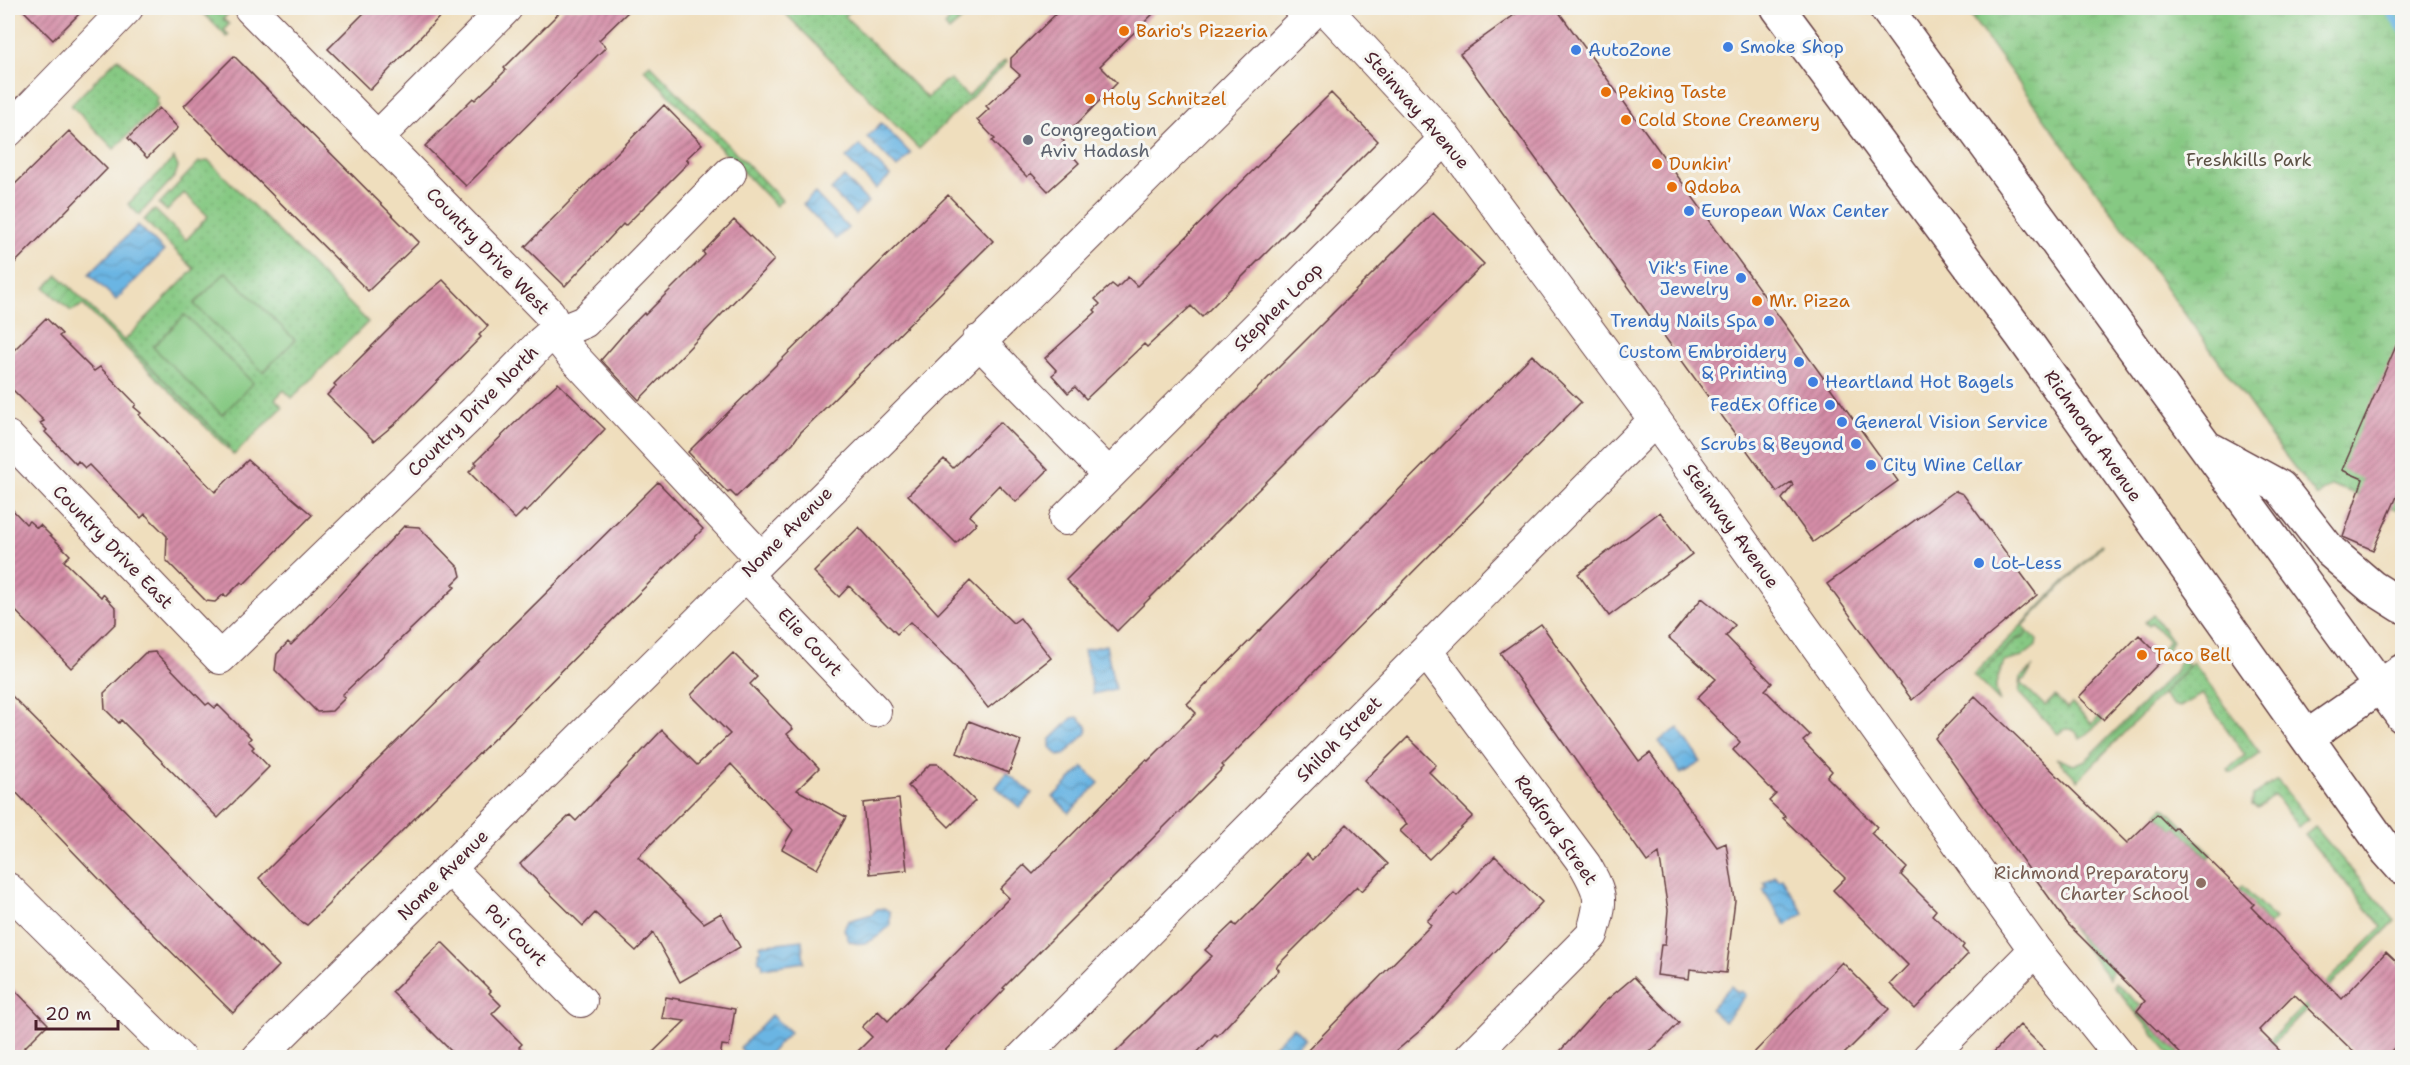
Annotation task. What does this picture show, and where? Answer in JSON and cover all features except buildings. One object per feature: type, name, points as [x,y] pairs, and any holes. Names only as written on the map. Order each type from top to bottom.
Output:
[{"type":"main road","name":"Richmond Avenue","points":[[1778,8],[2022,336],[2388,852],[2403,868]]},
{"type":"main road","points":[[1886,8],[2203,445],[2391,678],[2403,716]]},
{"type":"main road","points":[[2203,445],[2280,487],[2330,551],[2372,587],[2403,606]]},
{"type":"main road","points":[[2307,737],[2391,678]]},
{"type":"street","points":[[8,131],[128,8]]},
{"type":"street","name":"Country Drive West","points":[[250,8],[549,313],[557,333],[571,354],[753,566]]},
{"type":"street","points":[[377,138],[506,8]]},
{"type":"street","name":"Nome Avenue","points":[[258,1058],[978,341],[1317,8]]},
{"type":"street","name":"Steinway Avenue","points":[[1325,8],[1446,138],[1655,420],[2035,950],[2122,1058]]},
{"type":"street","name":"Stephen Loop","points":[[1065,519],[1446,138]]},
{"type":"street","name":"Country Drive North","points":[[220,658],[475,411],[542,342],[584,322],[730,172]]},
{"type":"street","points":[[978,341],[1109,475]]},
{"type":"street","name":"Shiloh Street","points":[[1022,1058],[1655,420]]},
{"type":"street","name":"Country Drive East","points":[[8,437],[220,658]]},
{"type":"street","name":"Elie Court","points":[[753,566],[875,711]]},
{"type":"street","name":"Radford Street","points":[[1426,651],[1585,865],[1599,890],[1599,911],[1592,935],[1470,1058]]},
{"type":"street","name":"Poi Court","points":[[450,869],[581,1001]]},
{"type":"street","points":[[8,889],[178,1058]]},
{"type":"street","points":[[1928,1058],[2035,950]]},
{"type":"green space","points":[[198,8],[220,8],[227,15],[223,19],[229,24],[224,30],[229,35],[227,37]]},
{"type":"green space","points":[[780,8],[853,8],[845,16],[927,98],[944,82],[950,80],[968,96],[1005,60],[1007,62],[919,149]]},
{"type":"green space","points":[[954,8],[975,8],[949,31],[945,26],[957,11]]},
{"type":"green space","name":"Freshkills Park","points":[[1965,8],[2402,8],[2402,511],[2331,485],[2317,497],[2264,428],[2256,413]]},
{"type":"green space","points":[[118,58],[158,98],[155,101],[158,105],[114,149],[71,105]]},
{"type":"green space","points":[[650,64],[782,200],[776,206],[644,69]]},
{"type":"green space","points":[[174,158],[178,167],[175,176],[139,215],[128,204]]},
{"type":"green space","points":[[209,161],[368,322],[292,398],[284,390],[275,399],[283,407],[234,455],[227,448],[229,445],[124,341],[194,269],[144,220],[154,209],[186,240],[208,216],[184,193],[167,211],[159,204],[199,162]]},
{"type":"green space","points":[[226,272],[295,340],[263,372],[194,304]]},
{"type":"green space","points":[[58,275],[229,445],[227,448],[83,305],[71,311],[45,288]]},
{"type":"green space","points":[[185,315],[253,383],[222,415],[153,347]]},
{"type":"green space","points":[[2101,544],[2023,626],[2027,631],[2025,636],[2015,640],[1976,678],[1973,675]]},
{"type":"green space","points":[[2153,615],[2172,641],[2163,659],[2157,654],[2169,641],[2152,623],[2149,626],[2145,622]]},
{"type":"green space","points":[[2027,631],[2037,640],[2036,646],[2022,657],[2004,662],[1996,685],[2000,702],[1976,678],[2015,640],[2023,638]]},
{"type":"green space","points":[[2183,657],[2189,666],[2078,780],[2056,758],[2074,765],[2086,760],[2174,672]]},
{"type":"green space","points":[[2193,662],[2260,753],[2233,772],[2229,772],[2228,769],[2245,755],[2202,694],[2180,707],[2173,705],[2163,694]]},
{"type":"green space","points":[[2034,667],[2021,683],[2045,706],[2055,696],[2067,709],[2072,704],[2092,724],[2099,717],[2103,720],[2080,739],[2076,732],[2070,729],[2058,734],[2019,693],[2021,677]]},
{"type":"green space","points":[[2277,780],[2309,819],[2298,827],[2274,795],[2258,808],[2252,805],[2253,796]]},
{"type":"green space","points":[[2164,807],[2211,854],[2208,858],[2177,827],[2173,830],[2157,814]]},
{"type":"green space","points":[[2315,827],[2395,921],[2259,1057],[2252,1058],[2382,927],[2305,835]]},
{"type":"green space","points":[[2242,886],[2275,919],[2269,925],[2239,889]]},
{"type":"green space","points":[[2068,924],[2113,969],[2109,979]]},
{"type":"green space","points":[[2115,983],[2141,1006],[2137,1012],[2179,1052],[2176,1057],[2173,1057],[2113,986]]},
{"type":"water","points":[[881,123],[911,154],[897,168],[867,137]]},
{"type":"water","points":[[860,145],[890,176],[876,189],[846,158]]},
{"type":"water","points":[[844,177],[868,202],[855,215],[831,190]]},
{"type":"water","points":[[815,193],[848,228],[836,239],[803,204]]},
{"type":"water","points":[[138,225],[164,251],[116,300],[89,274]]},
{"type":"water","points":[[1106,645],[1115,689],[1093,694],[1084,650]]},
{"type":"water","points":[[1078,717],[1087,726],[1087,733],[1064,755],[1059,756],[1050,747],[1050,740],[1072,718]]},
{"type":"water","points":[[1678,728],[1701,762],[1681,774],[1659,741]]},
{"type":"water","points":[[1083,767],[1099,783],[1069,813],[1053,797]]},
{"type":"water","points":[[1007,773],[1032,793],[1020,808],[996,787]]},
{"type":"water","points":[[1775,876],[1778,880],[1782,878],[1804,913],[1786,925],[1763,890],[1767,887],[1764,883]]},
{"type":"water","points":[[884,908],[890,912],[890,925],[877,937],[866,942],[849,941],[844,929],[848,921],[872,914],[877,909]]},
{"type":"water","points":[[802,940],[804,962],[763,968],[762,962],[759,962],[760,945]]},
{"type":"water","points":[[1731,986],[1738,993],[1741,991],[1746,995],[1724,1022],[1710,1009]]},
{"type":"water","points":[[771,1015],[790,1032],[766,1057],[749,1057],[740,1048]]},
{"type":"water","points":[[1293,1027],[1305,1039],[1286,1057],[1280,1057],[1271,1049]]},
{"type":"waterway","points":[[2391,8],[2390,13],[2402,30]]},
{"type":"place","name":"Bario's Pizzeria","points":[[1124,31]]},
{"type":"place","name":"Smoke Shop","points":[[1728,47]]},
{"type":"place","name":"AutoZone","points":[[1576,50]]},
{"type":"place","name":"Peking Taste","points":[[1606,92]]},
{"type":"place","name":"Holy Schnitzel","points":[[1090,99]]},
{"type":"place","name":"Cold Stone Creamery","points":[[1626,120]]},
{"type":"place","name":"Congregation Aviv Hadash","points":[[1028,140]]},
{"type":"place","name":"Dunkin'","points":[[1657,164]]},
{"type":"place","name":"Qdoba","points":[[1672,187]]},
{"type":"place","name":"European Wax Center","points":[[1689,211]]},
{"type":"place","name":"Vik's Fine Jewelry","points":[[1741,278]]},
{"type":"place","name":"Mr. Pizza","points":[[1757,301]]},
{"type":"place","name":"Trendy Nails Spa","points":[[1769,321]]},
{"type":"place","name":"Custom Embroidery & Printing","points":[[1799,362]]},
{"type":"place","name":"Heartland Hot Bagels","points":[[1813,382]]},
{"type":"place","name":"FedEx Office","points":[[1830,405]]},
{"type":"place","name":"General Vision Service","points":[[1842,422]]},
{"type":"place","name":"Scrubs & Beyond","points":[[1856,444]]},
{"type":"place","name":"City Wine Cellar","points":[[1871,465]]},
{"type":"place","name":"Lot-Less","points":[[1979,563]]},
{"type":"place","name":"Taco Bell","points":[[2142,655]]},
{"type":"place","name":"Richmond Preparatory Charter School","points":[[2201,883]]}]
